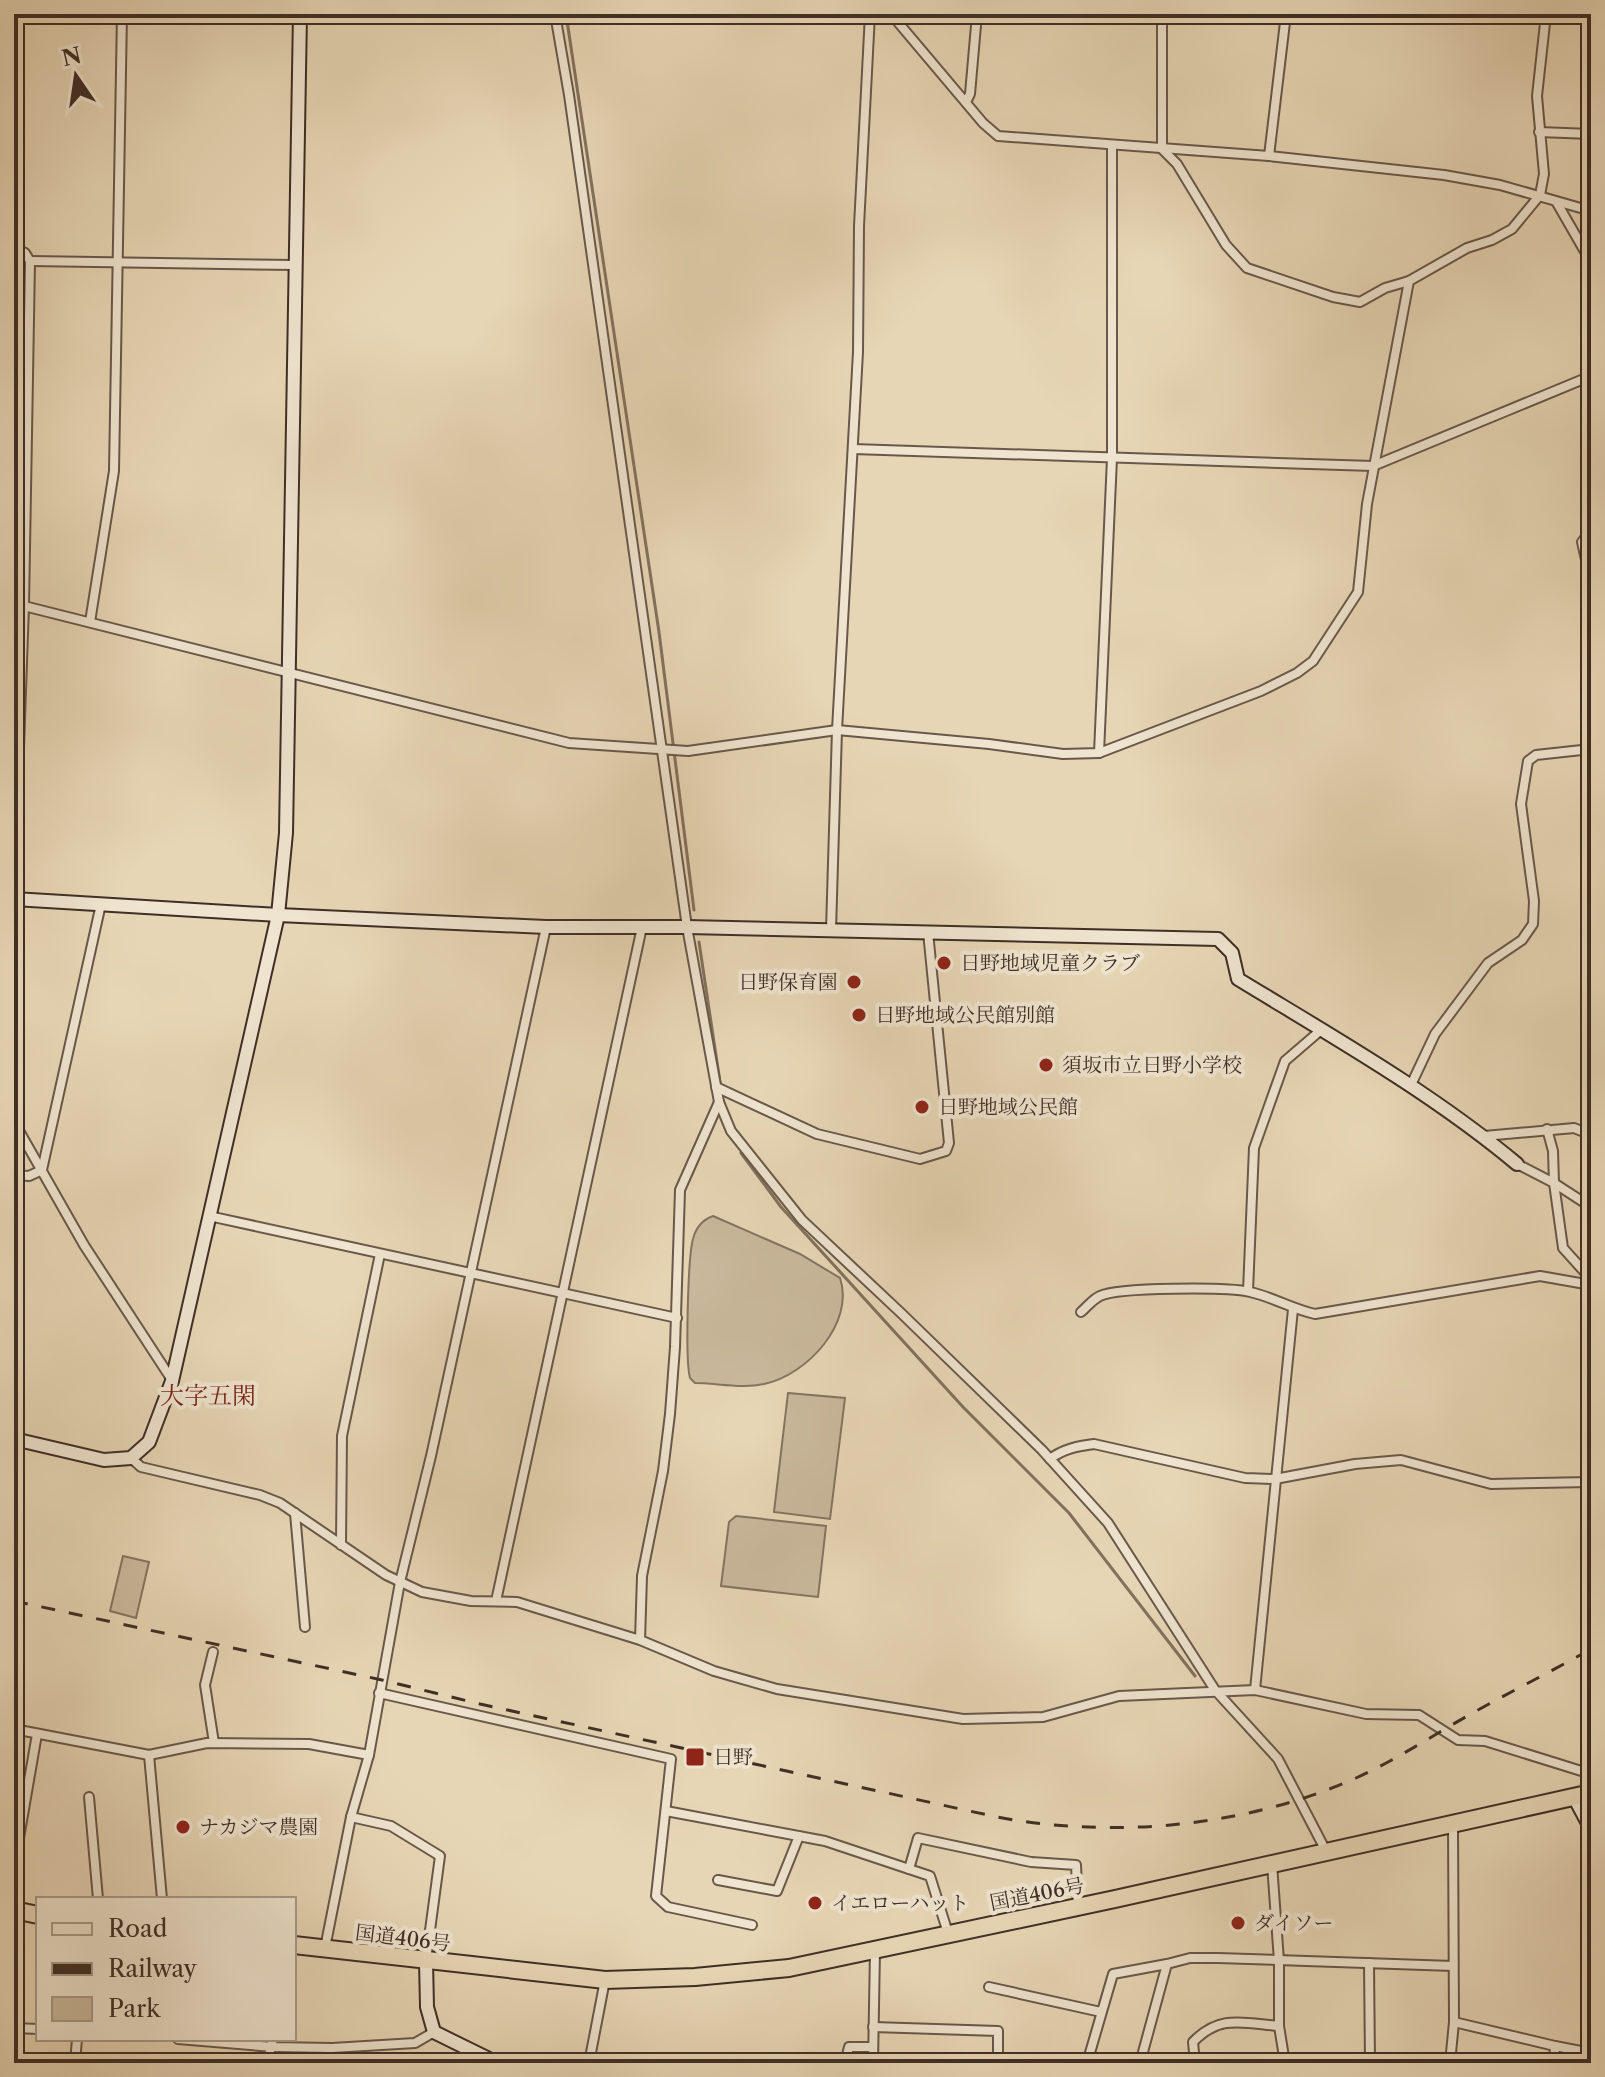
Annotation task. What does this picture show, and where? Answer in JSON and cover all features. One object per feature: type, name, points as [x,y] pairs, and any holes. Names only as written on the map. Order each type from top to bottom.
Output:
[{"type":"highway","name":"国道406号","points":[[296,1945],[605,1980],[695,1977],[789,1968],[1583,1795]]},
{"type":"highway","points":[[14,1910],[36,1915]]},
{"type":"street","points":[[90,622],[114,471],[122,14]]},
{"type":"street","points":[[14,1439],[104,1460],[131,1458],[149,1442],[172,1381],[278,915],[286,833],[300,14]]},
{"type":"street","points":[[555,14],[665,750],[687,927],[719,1102],[731,1131],[802,1220],[1050,1459],[1108,1523],[1215,1690],[1278,1759],[1326,1851]]},
{"type":"street","points":[[831,930],[837,730],[858,352],[859,226],[870,14]]},
{"type":"street","points":[[891,14],[998,136],[1269,156],[1444,175],[1500,185],[1591,211]]},
{"type":"street","points":[[966,102],[970,94],[977,14]]},
{"type":"street","points":[[1162,14],[1162,149],[1177,164],[1226,245],[1247,268],[1333,297],[1360,302],[1512,229],[1540,195],[1544,174],[1537,87],[1546,14]]},
{"type":"street","points":[[1269,156],[1286,14]]},
{"type":"street","points":[[1539,132],[1591,134]]},
{"type":"street","points":[[1099,753],[1112,458],[1112,145]]},
{"type":"street","points":[[1557,202],[1591,262]]},
{"type":"street","points":[[14,248],[25,253],[30,261],[24,606],[14,889]]},
{"type":"street","points":[[30,261],[295,265]]},
{"type":"street","points":[[14,601],[569,743],[679,751],[725,748],[837,730],[1063,754],[1099,753],[1261,691],[1313,661],[1358,592],[1373,466],[1409,281]]},
{"type":"street","points":[[853,449],[1373,466],[1591,376]]},
{"type":"street","points":[[1591,530],[1582,542],[1591,582]]},
{"type":"street","points":[[1410,1087],[1435,1034],[1488,963],[1522,940],[1533,924],[1534,901],[1521,804],[1528,761],[1536,755],[1591,749]]},
{"type":"street","points":[[14,899],[546,927],[687,927],[1218,939],[1232,953],[1238,979],[1484,1136],[1517,1164],[1591,1207]]},
{"type":"street","points":[[42,1170],[101,904]]},
{"type":"street","points":[[325,1949],[351,1817],[369,1755],[400,1582],[471,1275],[546,927]]},
{"type":"street","points":[[496,1601],[642,927]]},
{"type":"street","points":[[716,1087],[817,1134],[920,1159],[946,1151],[949,1143],[928,932]]},
{"type":"street","points":[[1248,1291],[1254,1148],[1285,1061],[1321,1030]]},
{"type":"street","points":[[640,1640],[642,1576],[663,1471],[677,1318],[680,1190],[719,1102]]},
{"type":"street","points":[[14,1122],[84,1245],[172,1381]]},
{"type":"street","points":[[1484,1136],[1574,1128],[1591,1135]]},
{"type":"street","points":[[1547,1129],[1553,1151],[1563,1248],[1591,1282]]},
{"type":"street","points":[[14,1175],[29,1176],[42,1170]]},
{"type":"street","points":[[209,1216],[677,1318]]},
{"type":"street","points":[[341,1545],[342,1436],[380,1254]]},
{"type":"street","points":[[1081,1312],[1101,1295],[1164,1289],[1248,1291],[1293,1309],[1315,1314],[1540,1276],[1591,1282]]},
{"type":"street","points":[[1255,1690],[1293,1309]]},
{"type":"street","points":[[1050,1459],[1075,1447],[1094,1444],[1223,1474],[1275,1479],[1355,1464],[1401,1460],[1491,1484],[1591,1482]]},
{"type":"street","points":[[131,1458],[141,1467],[260,1495],[280,1503],[400,1582],[422,1592],[471,1601],[517,1602],[640,1640],[714,1671],[777,1689],[963,1719],[1043,1717],[1119,1696],[1255,1690],[1366,1714],[1419,1715],[1458,1740],[1485,1741],[1591,1774]]},
{"type":"street","points":[[295,1513],[305,1627]]},
{"type":"street","points":[[213,1652],[205,1685],[214,1743]]},
{"type":"street","points":[[379,1693],[671,1759],[656,1896],[668,1907],[752,1925]]},
{"type":"street","points":[[14,1729],[149,1755],[214,1743],[309,1744],[369,1755]]},
{"type":"street","points":[[14,1867],[37,1734]]},
{"type":"street","points":[[149,1755],[162,1897]]},
{"type":"street","points":[[1583,1795],[1591,1829]]},
{"type":"street","points":[[89,1797],[98,1897]]},
{"type":"street","points":[[666,1811],[825,1841],[930,1876],[948,1933]]},
{"type":"street","points":[[351,1817],[391,1826],[440,1856],[426,1961],[427,2007],[434,2032],[497,2063]]},
{"type":"street","points":[[1450,2063],[1454,2022],[1453,1823]]},
{"type":"street","points":[[718,1880],[777,1891],[799,1836]]},
{"type":"street","points":[[909,1869],[918,1838],[1031,1862],[1076,1865],[1078,1907]]},
{"type":"street","points":[[1272,1864],[1279,1961],[1279,2026],[1285,2063]]},
{"type":"street","points":[[873,2063],[875,1950]]},
{"type":"street","points":[[1087,2063],[1113,1974],[1190,1958],[1453,1966]]},
{"type":"street","points":[[1369,1963],[1370,2063]]},
{"type":"street","points":[[1140,2063],[1167,1964]]},
{"type":"street","points":[[589,2063],[605,1980]]},
{"type":"street","points":[[989,1987],[1101,2012]]},
{"type":"street","points":[[1195,2063],[1193,2042],[1223,2021],[1279,2026]]},
{"type":"street","points":[[1454,2022],[1591,2053]]},
{"type":"street","points":[[873,2027],[998,2031],[998,2063]]},
{"type":"street","points":[[14,2028],[36,2029]]},
{"type":"street","points":[[226,2041],[332,2048],[415,2043],[434,2032]]},
{"type":"street","points":[[75,2063],[77,2041]]},
{"type":"street","points":[[267,2063],[273,2043]]},
{"type":"street","points":[[1554,2063],[1555,2046]]},
{"type":"street","points":[[845,2063],[849,2047],[873,2047]]},
{"type":"green space","points":[[713,1216],[800,1254],[840,1278],[843,1295],[834,1329],[811,1358],[780,1379],[747,1386],[695,1383],[690,1378],[687,1330],[691,1249],[698,1228]]},
{"type":"green space","points":[[788,1393],[845,1398],[830,1519],[774,1512]]},
{"type":"green space","points":[[736,1516],[826,1526],[818,1597],[721,1586],[729,1522]]},
{"type":"green space","points":[[123,1556],[149,1562],[136,1618],[110,1611]]},
{"type":"waterway","points":[[566,14],[659,632],[694,910]]},
{"type":"waterway","points":[[699,942],[720,1082]]},
{"type":"waterway","points":[[741,1153],[781,1207],[963,1407],[1069,1513],[1195,1676]]},
{"type":"railway","points":[[14,1601],[997,1817],[1087,1827],[1180,1824],[1225,1818],[1314,1795],[1387,1762],[1591,1649]]},
{"type":"place","name":"日野地域児童クラブ","points":[[944,963]]},
{"type":"place","name":"日野保育園","points":[[854,982]]},
{"type":"place","name":"日野地域公民館別館","points":[[859,1015]]},
{"type":"place","name":"須坂市立日野小学校","points":[[1046,1065]]},
{"type":"place","name":"日野地域公民館","points":[[922,1107]]},
{"type":"place","name":"日野","points":[[695,1757]]},
{"type":"place","name":"ナカジマ農園","points":[[183,1827]]},
{"type":"place","name":"イエローハット","points":[[815,1903]]},
{"type":"place","name":"ダイソー","points":[[1238,1923]]},
{"type":"district","name":"大字五閑","points":[[208,1395]]}]
